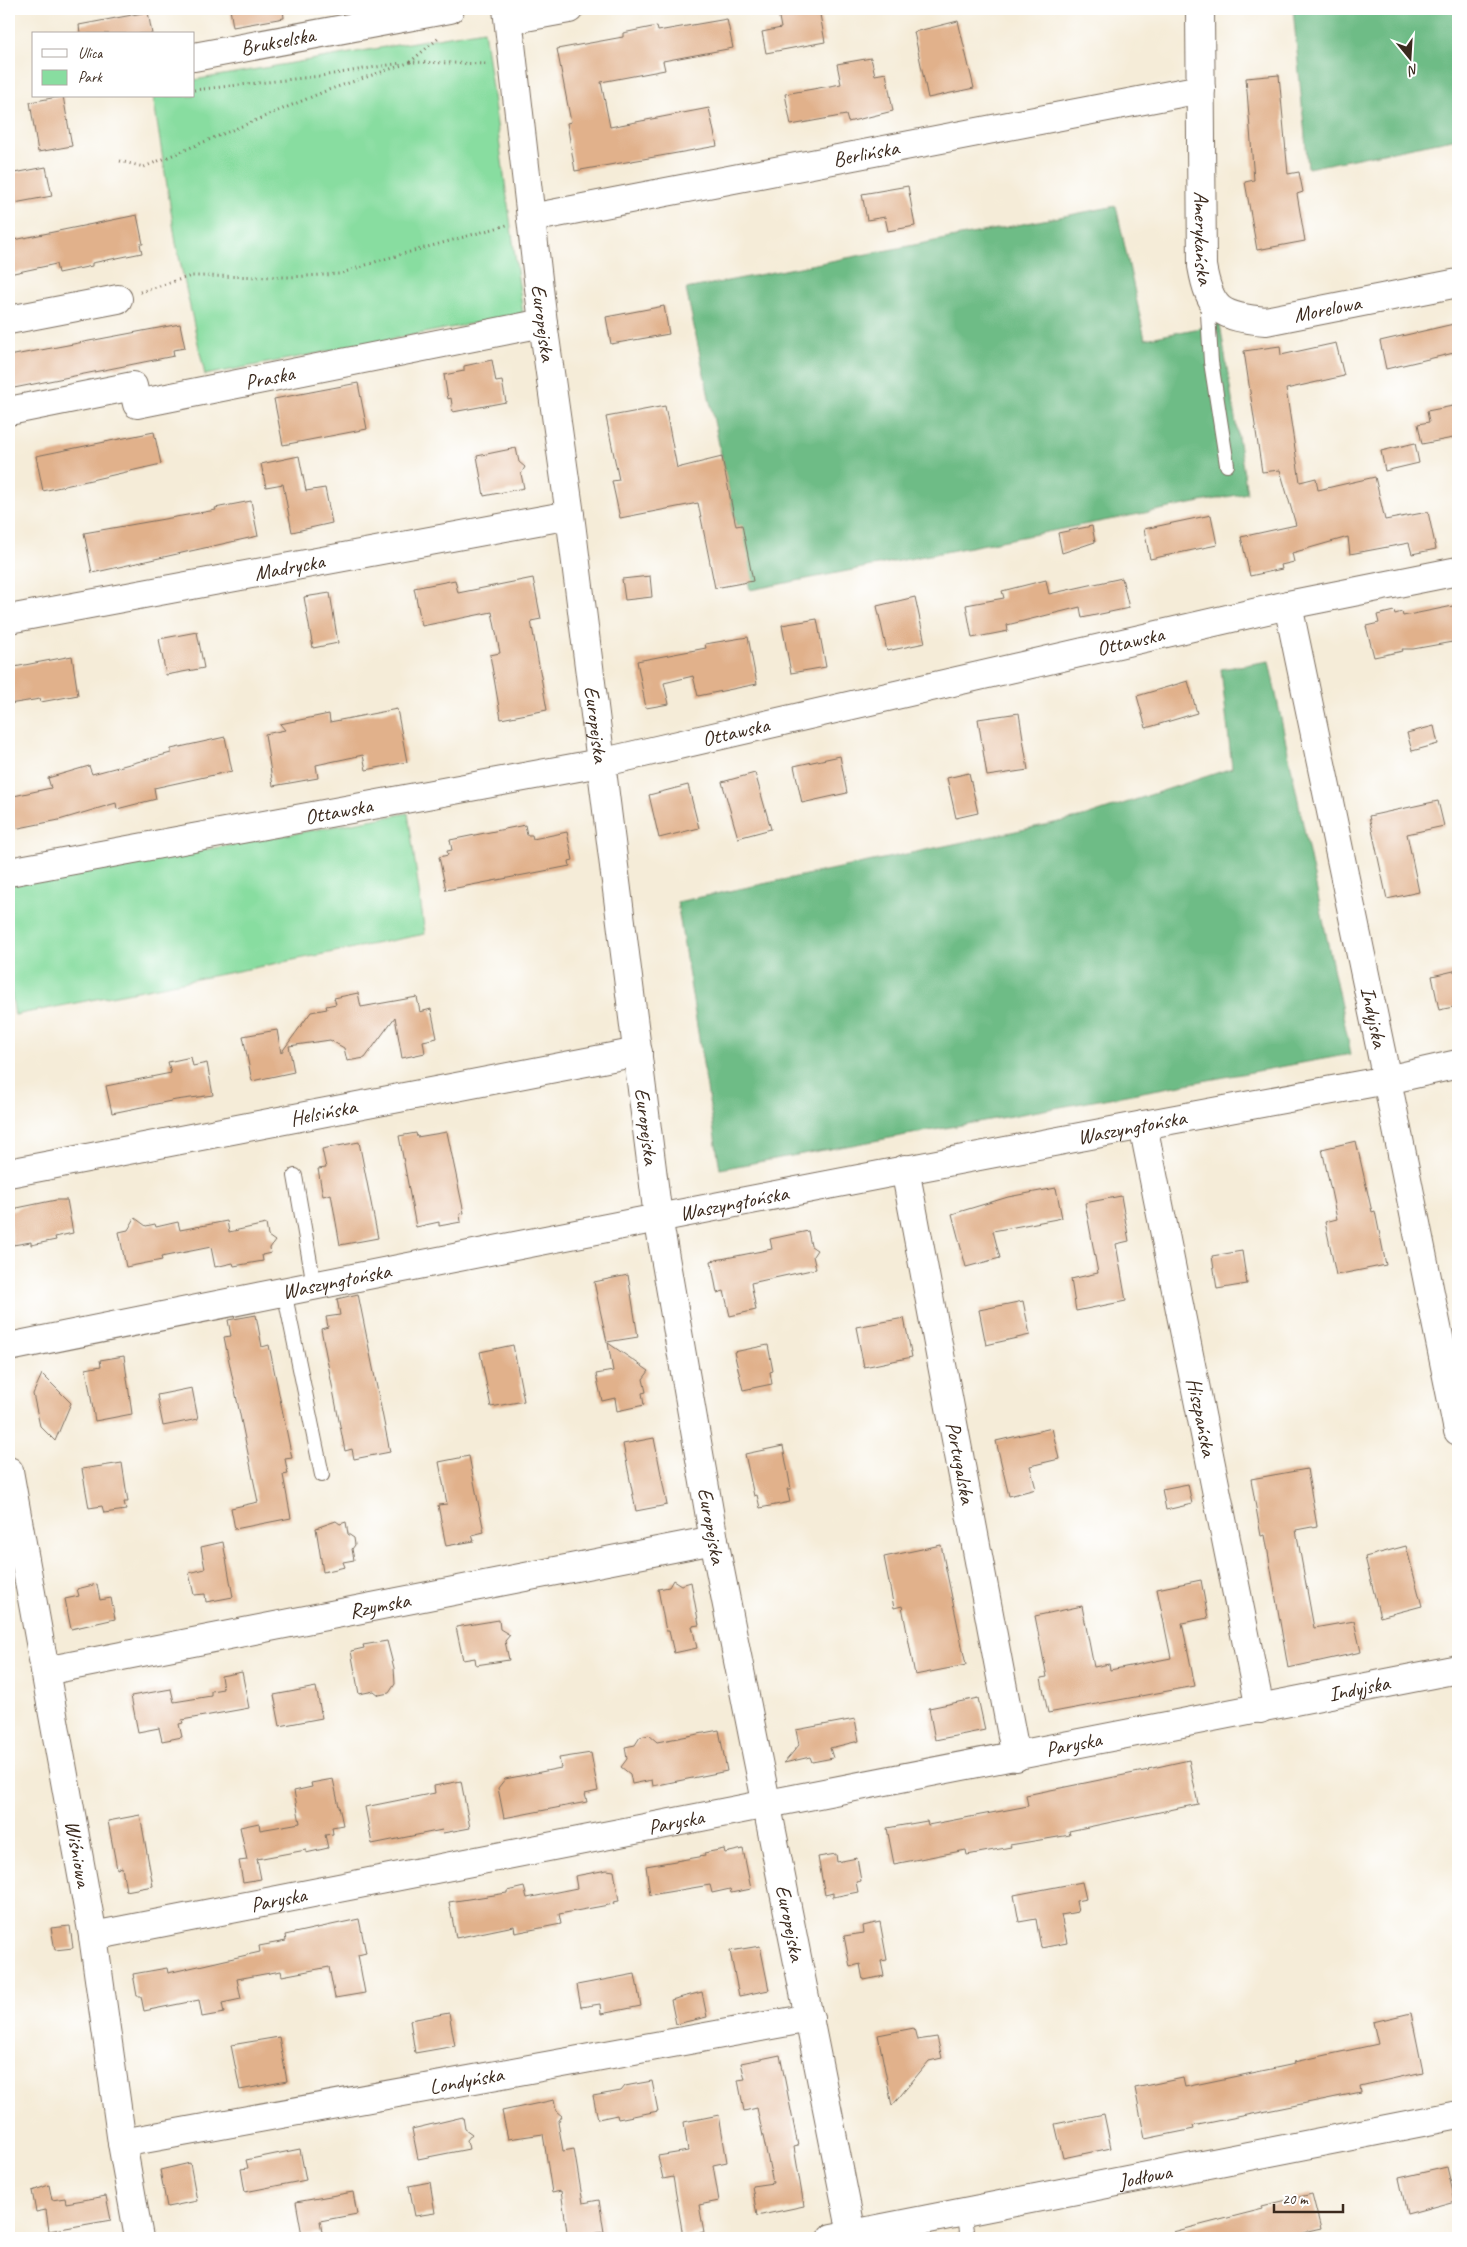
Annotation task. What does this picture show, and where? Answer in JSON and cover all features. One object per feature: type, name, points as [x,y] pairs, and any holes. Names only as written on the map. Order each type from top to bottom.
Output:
[{"type":"street","points":[[508,14],[569,9]]},
{"type":"street","name":"Amerykańska","points":[[1200,9],[1202,266],[1206,291]]},
{"type":"street","name":"Europejska","points":[[508,14],[543,323],[570,516],[658,1218],[714,1540],[810,2018],[842,2236]]},
{"type":"street","name":"Brukselska","points":[[195,57],[447,21]]},
{"type":"street","name":"Berlińska","points":[[531,218],[1201,89]]},
{"type":"street","name":"Morelowa","points":[[1206,291],[1222,312],[1244,319],[1266,321],[1458,282]]},
{"type":"street","points":[[9,320],[118,299]]},
{"type":"street","name":"Praska","points":[[9,411],[133,386],[137,404],[543,323]]},
{"type":"street","name":"Madrycka","points":[[9,619],[570,516]]},
{"type":"street","name":"Ottawska","points":[[9,872],[600,763],[1288,605],[1458,571]]},
{"type":"street","name":"Indyjska","points":[[1288,605],[1455,1398],[1458,1431]]},
{"type":"street","name":"Helsińska","points":[[9,1173],[638,1052]]},
{"type":"street","name":"Waszyngtońska","points":[[9,1347],[905,1169],[1387,1080],[1458,1064]]},
{"type":"street","name":"Hiszpańska","points":[[1143,1125],[1260,1709]]},
{"type":"street","name":"Portugalska","points":[[905,1169],[1016,1757]]},
{"type":"street","name":"Wiśniowa","points":[[9,1470],[93,1936],[122,2143],[139,2238]]},
{"type":"street","name":"Rzymska","points":[[46,1670],[714,1540]]},
{"type":"street","name":"Indyjska","points":[[1260,1709],[1458,1669]]},
{"type":"street","name":"Paryska","points":[[93,1936],[1260,1709]]},
{"type":"street","name":"Londyńska","points":[[122,2143],[810,2018]]},
{"type":"street","name":"Jodłowa","points":[[842,2236],[965,2225],[1458,2115]]},
{"type":"lane","name":"Amerykańska","points":[[1206,291],[1210,362],[1227,465]]},
{"type":"lane","points":[[295,1176],[314,1286]]},
{"type":"lane","points":[[284,1291],[322,1475]]},
{"type":"path","points":[[120,161],[144,167],[328,90],[411,62],[447,21]]},
{"type":"path","points":[[195,90],[321,76],[411,62],[514,65]]},
{"type":"path","points":[[118,299],[191,276],[288,277],[339,274],[381,260],[531,218]]},
{"type":"green space","points":[[1293,9],[1458,9],[1458,138],[1308,168]]},
{"type":"green space","points":[[484,30],[523,314],[205,375],[176,243],[153,98],[195,98],[195,80]]},
{"type":"green space","points":[[1116,206],[1145,339],[1220,324],[1247,493],[750,590],[686,289]]},
{"type":"green space","points":[[1269,661],[1351,1054],[720,1169],[677,902],[1083,817],[1232,768],[1221,669]]},
{"type":"green space","points":[[408,813],[425,934],[15,1015],[9,979],[9,885]]},
{"type":"building","points":[[230,9],[283,9],[284,18],[233,27]]},
{"type":"building","points":[[797,9],[819,9],[825,42],[766,53],[762,32],[781,28],[778,12]]},
{"type":"building","points":[[148,12],[152,32],[80,32],[79,25]]},
{"type":"building","points":[[727,19],[733,48],[663,61],[665,70],[601,82],[610,127],[709,108],[717,146],[575,171],[567,123],[571,122],[557,49],[623,37],[623,33],[657,26],[658,31]]},
{"type":"building","points":[[958,21],[974,88],[928,98],[914,32]]},
{"type":"building","points":[[871,58],[875,75],[886,73],[893,111],[848,122],[846,115],[791,125],[785,94],[841,84],[837,64]]},
{"type":"building","points":[[1279,75],[1288,174],[1299,172],[1303,192],[1297,194],[1305,241],[1257,250],[1245,182],[1254,180],[1246,78]]},
{"type":"building","points":[[63,98],[72,146],[38,152],[30,102]]},
{"type":"building","points":[[46,167],[52,196],[9,204],[9,174]]},
{"type":"building","points":[[908,186],[915,226],[888,231],[885,217],[867,220],[862,194]]},
{"type":"building","points":[[137,215],[143,244],[140,244],[142,253],[92,263],[92,266],[58,273],[56,264],[9,274],[9,241]]},
{"type":"building","points":[[664,306],[669,334],[611,344],[606,317]]},
{"type":"building","points":[[1458,323],[1458,352],[1386,369],[1380,341]]},
{"type":"building","points":[[180,324],[185,348],[173,350],[174,356],[9,389],[9,356]]},
{"type":"building","points":[[1336,343],[1344,376],[1286,389],[1300,482],[1316,478],[1318,490],[1375,477],[1385,520],[1428,512],[1436,549],[1412,554],[1409,543],[1350,554],[1348,537],[1292,553],[1294,562],[1281,565],[1282,569],[1250,576],[1241,537],[1296,525],[1280,470],[1262,472],[1244,351],[1280,346],[1281,355]]},
{"type":"building","points":[[492,360],[496,382],[502,381],[506,402],[453,412],[451,398],[448,399],[444,375],[464,371],[464,366]]},
{"type":"building","points":[[358,383],[367,429],[283,445],[274,399]]},
{"type":"building","points":[[1458,405],[1458,437],[1422,444],[1418,424],[1429,422],[1427,411]]},
{"type":"building","points":[[665,406],[677,468],[722,457],[736,526],[742,525],[753,581],[715,588],[698,503],[620,518],[612,481],[619,480],[606,417]]},
{"type":"building","points":[[154,432],[161,464],[43,491],[36,456]]},
{"type":"building","points":[[1415,443],[1419,463],[1385,471],[1381,451]]},
{"type":"building","points":[[516,448],[519,462],[525,467],[521,474],[524,488],[484,496],[477,456]]},
{"type":"building","points":[[299,456],[306,491],[325,488],[332,523],[292,532],[283,484],[266,487],[261,464]]},
{"type":"building","points":[[251,501],[258,536],[92,573],[84,533],[216,510],[215,508]]},
{"type":"building","points":[[1211,515],[1217,545],[1150,559],[1144,529]]},
{"type":"building","points":[[1092,526],[1095,542],[1062,553],[1058,533]]},
{"type":"building","points":[[650,576],[652,597],[625,600],[622,579]]},
{"type":"building","points":[[533,578],[541,619],[531,621],[547,710],[501,719],[490,655],[500,653],[492,612],[422,626],[414,588],[455,580],[458,593]]},
{"type":"building","points":[[1122,578],[1129,608],[1082,618],[1080,607],[1007,625],[1008,631],[972,638],[966,605],[1004,598],[1002,591],[1046,580],[1049,594]]},
{"type":"building","points":[[330,593],[338,643],[313,648],[304,597]]},
{"type":"building","points":[[915,597],[925,643],[887,651],[877,606]]},
{"type":"building","points":[[1458,605],[1458,641],[1413,649],[1402,649],[1403,651],[1374,657],[1366,626],[1379,623],[1377,615],[1394,611],[1395,614],[1402,612],[1403,616]]},
{"type":"building","points":[[817,619],[826,667],[791,673],[782,625]]},
{"type":"building","points":[[197,632],[204,668],[166,675],[159,639]]},
{"type":"building","points":[[748,637],[757,684],[698,696],[693,676],[664,683],[669,704],[646,708],[637,661],[706,648],[705,644]]},
{"type":"building","points":[[72,656],[78,695],[41,702],[40,699],[9,704],[9,668]]},
{"type":"building","points":[[1188,681],[1197,713],[1146,728],[1137,696]]},
{"type":"building","points":[[397,709],[407,762],[366,770],[363,755],[316,765],[318,778],[273,786],[265,734],[285,730],[280,724],[329,714],[330,722]]},
{"type":"building","points":[[1019,713],[1028,770],[987,776],[978,719]]},
{"type":"building","points":[[1434,726],[1438,744],[1412,751],[1407,733]]},
{"type":"building","points":[[225,737],[232,771],[154,788],[156,799],[117,809],[116,803],[59,820],[9,830],[9,797],[51,788],[48,778],[89,766],[92,774],[171,753],[171,749]]},
{"type":"building","points":[[840,756],[847,793],[802,803],[794,766]]},
{"type":"building","points":[[755,773],[771,829],[738,838],[722,782]]},
{"type":"building","points":[[969,773],[978,813],[956,818],[947,778]]},
{"type":"building","points":[[688,785],[699,828],[659,838],[649,795]]},
{"type":"building","points":[[1438,801],[1444,826],[1407,834],[1419,892],[1387,899],[1369,816]]},
{"type":"building","points":[[525,825],[527,835],[532,835],[533,839],[567,832],[573,860],[569,861],[570,866],[446,890],[439,857],[448,855],[447,851],[452,850],[450,840]]},
{"type":"building","points":[[1458,970],[1458,1006],[1439,1010],[1432,976]]},
{"type":"building","points":[[358,993],[361,1007],[417,997],[420,1012],[431,1009],[437,1038],[423,1041],[425,1053],[402,1058],[395,1017],[365,1058],[347,1061],[344,1048],[330,1040],[289,1046],[294,1072],[252,1081],[243,1036],[277,1030],[281,1053],[311,1012],[327,1009],[326,1006],[336,1004],[334,998]]},
{"type":"building","points":[[191,1057],[193,1066],[207,1063],[213,1095],[176,1100],[112,1113],[106,1086],[171,1073],[168,1062]]},
{"type":"building","points":[[447,1132],[464,1213],[460,1214],[461,1222],[439,1226],[439,1222],[416,1227],[399,1136],[416,1133],[417,1137]]},
{"type":"building","points":[[1356,1141],[1372,1212],[1375,1211],[1386,1265],[1336,1275],[1325,1222],[1337,1219],[1322,1149]]},
{"type":"building","points":[[359,1142],[378,1238],[340,1245],[331,1194],[323,1196],[318,1169],[326,1168],[322,1149]]},
{"type":"building","points":[[1056,1188],[1062,1218],[993,1231],[1000,1258],[966,1267],[952,1214],[1008,1197]]},
{"type":"building","points":[[1121,1196],[1129,1241],[1116,1244],[1126,1301],[1076,1311],[1071,1279],[1098,1273],[1085,1203]]},
{"type":"building","points":[[56,1200],[67,1200],[73,1233],[55,1237],[56,1240],[31,1245],[31,1242],[13,1245],[9,1211]]},
{"type":"building","points":[[135,1218],[146,1226],[155,1224],[156,1227],[178,1222],[180,1230],[227,1221],[229,1232],[266,1224],[268,1236],[275,1241],[270,1248],[271,1253],[262,1255],[263,1261],[234,1266],[233,1263],[215,1267],[211,1247],[161,1257],[162,1260],[126,1267],[119,1232],[128,1230]]},
{"type":"building","points":[[808,1231],[811,1246],[817,1250],[813,1256],[816,1269],[751,1283],[756,1310],[730,1316],[724,1291],[717,1293],[711,1261],[772,1249],[770,1239]]},
{"type":"building","points":[[1242,1251],[1247,1284],[1217,1289],[1212,1256]]},
{"type":"building","points":[[628,1275],[638,1337],[607,1342],[594,1282]]},
{"type":"building","points":[[358,1294],[390,1452],[354,1459],[352,1449],[345,1451],[321,1329],[328,1327],[326,1317],[340,1315],[337,1299]]},
{"type":"building","points":[[1023,1301],[1030,1335],[986,1345],[979,1310]]},
{"type":"building","points":[[256,1315],[262,1347],[269,1345],[292,1458],[285,1459],[288,1474],[283,1475],[291,1518],[235,1529],[231,1508],[258,1502],[224,1337],[231,1336],[228,1320]]},
{"type":"building","points":[[904,1318],[912,1357],[864,1367],[856,1327]]},
{"type":"building","points":[[608,1343],[649,1371],[643,1379],[646,1392],[642,1393],[644,1405],[617,1411],[615,1398],[602,1401],[596,1374],[613,1371]]},
{"type":"building","points":[[513,1345],[524,1401],[491,1407],[480,1352]]},
{"type":"building","points":[[768,1345],[773,1371],[770,1372],[772,1384],[743,1390],[734,1352]]},
{"type":"building","points":[[124,1356],[132,1414],[95,1421],[86,1369],[101,1366],[100,1360]]},
{"type":"building","points":[[42,1374],[71,1403],[55,1441],[40,1426],[33,1394]]},
{"type":"building","points":[[192,1388],[198,1419],[163,1426],[157,1395]]},
{"type":"building","points":[[1052,1428],[1059,1459],[1030,1466],[1036,1489],[1009,1496],[996,1441]]},
{"type":"building","points":[[654,1438],[667,1505],[636,1511],[623,1444]]},
{"type":"building","points":[[783,1446],[791,1489],[787,1489],[790,1502],[760,1508],[757,1495],[754,1496],[745,1454]]},
{"type":"building","points":[[469,1456],[484,1532],[472,1535],[474,1541],[446,1546],[438,1505],[447,1504],[439,1462]]},
{"type":"building","points":[[122,1463],[128,1502],[124,1502],[126,1510],[104,1513],[102,1506],[89,1508],[82,1469]]},
{"type":"building","points":[[1307,1469],[1317,1526],[1296,1530],[1314,1628],[1354,1621],[1361,1652],[1288,1668],[1265,1535],[1261,1536],[1251,1479]]},
{"type":"building","points":[[1188,1484],[1192,1504],[1166,1510],[1162,1489]]},
{"type":"building","points":[[336,1521],[340,1524],[346,1522],[348,1534],[354,1538],[355,1545],[352,1549],[354,1560],[343,1562],[345,1567],[323,1572],[316,1528]]},
{"type":"building","points":[[223,1542],[233,1597],[206,1602],[205,1594],[194,1595],[189,1573],[205,1569],[201,1547]]},
{"type":"building","points":[[941,1545],[966,1665],[915,1675],[902,1606],[894,1608],[884,1557]]},
{"type":"building","points":[[1406,1546],[1422,1606],[1380,1617],[1365,1557]]},
{"type":"building","points":[[673,1580],[681,1585],[691,1582],[699,1625],[692,1626],[697,1648],[674,1653],[669,1631],[666,1631],[658,1589],[669,1587]]},
{"type":"building","points":[[1201,1580],[1208,1618],[1182,1623],[1195,1686],[1048,1713],[1041,1678],[1047,1677],[1035,1616],[1082,1606],[1094,1667],[1109,1664],[1110,1670],[1171,1658],[1157,1589]]},
{"type":"building","points":[[97,1584],[100,1600],[111,1598],[115,1619],[71,1629],[65,1599],[79,1596],[77,1589]]},
{"type":"building","points":[[499,1620],[500,1629],[510,1635],[505,1641],[509,1660],[476,1665],[475,1658],[463,1660],[456,1627]]},
{"type":"building","points":[[387,1641],[394,1668],[395,1684],[389,1693],[379,1695],[374,1691],[359,1694],[351,1651],[364,1648],[363,1645]]},
{"type":"building","points":[[242,1672],[249,1708],[182,1720],[183,1723],[179,1724],[182,1737],[162,1741],[159,1728],[138,1732],[131,1696],[171,1689],[174,1702],[211,1696],[211,1691],[223,1689],[221,1676]]},
{"type":"building","points":[[316,1687],[322,1718],[280,1726],[274,1695]]},
{"type":"building","points":[[978,1698],[985,1730],[935,1740],[929,1708]]},
{"type":"building","points":[[855,1719],[859,1741],[830,1748],[833,1758],[812,1762],[810,1757],[784,1763],[799,1745],[796,1730]]},
{"type":"building","points":[[719,1730],[727,1771],[653,1786],[652,1780],[632,1784],[630,1774],[621,1767],[627,1759],[625,1747],[635,1745],[640,1737],[649,1735],[657,1742]]},
{"type":"building","points":[[591,1753],[598,1791],[585,1794],[587,1802],[504,1818],[498,1788],[505,1779],[561,1768],[559,1758]]},
{"type":"building","points":[[1189,1760],[1198,1804],[1069,1831],[1070,1835],[1010,1845],[1011,1847],[967,1855],[966,1850],[894,1864],[887,1828],[927,1821],[928,1825],[1028,1806],[1026,1795]]},
{"type":"building","points":[[333,1779],[343,1825],[332,1827],[333,1834],[325,1835],[328,1848],[306,1853],[306,1850],[257,1859],[261,1879],[243,1882],[239,1861],[247,1860],[240,1827],[259,1823],[260,1830],[300,1823],[294,1791],[312,1787],[311,1783]]},
{"type":"building","points":[[461,1781],[470,1828],[443,1833],[442,1830],[372,1844],[365,1807],[435,1793],[434,1786]]},
{"type":"building","points":[[140,1815],[153,1886],[126,1891],[122,1867],[117,1869],[108,1821]]},
{"type":"building","points":[[724,1849],[725,1853],[743,1849],[751,1889],[731,1893],[730,1889],[712,1893],[710,1885],[650,1895],[646,1866],[705,1856],[704,1853]]},
{"type":"building","points":[[836,1854],[837,1862],[857,1858],[861,1881],[856,1882],[858,1892],[833,1897],[833,1893],[825,1895],[818,1857]]},
{"type":"building","points":[[607,1870],[614,1871],[619,1901],[613,1902],[614,1904],[559,1914],[561,1924],[515,1933],[514,1926],[456,1938],[449,1902],[507,1893],[507,1891],[524,1887],[527,1898],[577,1888],[575,1876]]},
{"type":"building","points":[[1082,1882],[1086,1899],[1076,1901],[1078,1912],[1061,1915],[1067,1943],[1041,1948],[1036,1919],[1019,1922],[1014,1895]]},
{"type":"building","points":[[359,1919],[366,1953],[358,1955],[365,1993],[335,1998],[329,1967],[282,1976],[281,1971],[237,1979],[241,1999],[222,2003],[224,2013],[202,2017],[199,2000],[144,2011],[141,1996],[137,1996],[133,1974],[167,1968],[168,1973],[260,1952],[259,1946],[286,1941],[285,1935]]},
{"type":"building","points":[[880,1922],[887,1960],[881,1961],[884,1976],[863,1980],[860,1964],[850,1967],[844,1936],[864,1933],[863,1926]]},
{"type":"building","points":[[70,1926],[73,1948],[55,1950],[51,1928]]},
{"type":"building","points":[[760,1946],[769,1990],[739,1996],[730,1951]]},
{"type":"building","points":[[635,1974],[641,2006],[601,2014],[600,2004],[581,2007],[577,1985]]},
{"type":"building","points":[[702,1992],[707,2017],[676,2024],[671,2000]]},
{"type":"building","points":[[449,2013],[455,2046],[415,2053],[410,2020]]},
{"type":"building","points":[[1411,2013],[1423,2072],[1360,2086],[1361,2092],[1193,2126],[1194,2129],[1145,2139],[1135,2088],[1183,2078],[1185,2087],[1378,2044],[1373,2022]]},
{"type":"building","points":[[914,2028],[917,2040],[937,2037],[942,2058],[929,2061],[892,2106],[878,2035]]},
{"type":"building","points":[[279,2037],[287,2081],[240,2090],[231,2045]]},
{"type":"building","points":[[780,2055],[798,2146],[794,2147],[804,2206],[757,2216],[752,2186],[773,2183],[757,2108],[744,2111],[738,2080],[745,2079],[741,2063]]},
{"type":"building","points":[[652,2081],[658,2111],[618,2119],[617,2115],[598,2119],[593,2096],[621,2091],[625,2086]]},
{"type":"building","points":[[554,2100],[556,2111],[562,2116],[558,2122],[563,2151],[574,2149],[583,2203],[599,2200],[604,2232],[568,2238],[561,2191],[552,2193],[543,2134],[508,2139],[502,2111]]},
{"type":"building","points":[[1104,2114],[1111,2148],[1063,2158],[1055,2124]]},
{"type":"building","points":[[719,2115],[727,2162],[713,2165],[719,2201],[699,2205],[704,2232],[683,2236],[673,2177],[663,2179],[658,2156],[688,2151],[684,2122]]},
{"type":"building","points":[[463,2117],[465,2129],[472,2134],[467,2140],[469,2149],[418,2159],[412,2129]]},
{"type":"building","points":[[300,2149],[306,2180],[245,2192],[241,2169],[248,2168],[246,2160]]},
{"type":"building","points":[[190,2163],[197,2201],[167,2207],[160,2170]]},
{"type":"building","points":[[1447,2167],[1455,2201],[1407,2214],[1399,2178]]},
{"type":"building","points":[[430,2182],[435,2213],[415,2216],[409,2186]]},
{"type":"building","points":[[49,2185],[52,2200],[65,2198],[66,2203],[106,2196],[111,2220],[49,2231],[46,2210],[36,2212],[32,2191]]},
{"type":"building","points":[[353,2192],[357,2214],[320,2221],[322,2232],[302,2235],[296,2202]]},
{"type":"building","points":[[1312,2194],[1321,2229],[1282,2238],[1174,2238],[1173,2232],[1263,2209],[1262,2206]]}]
